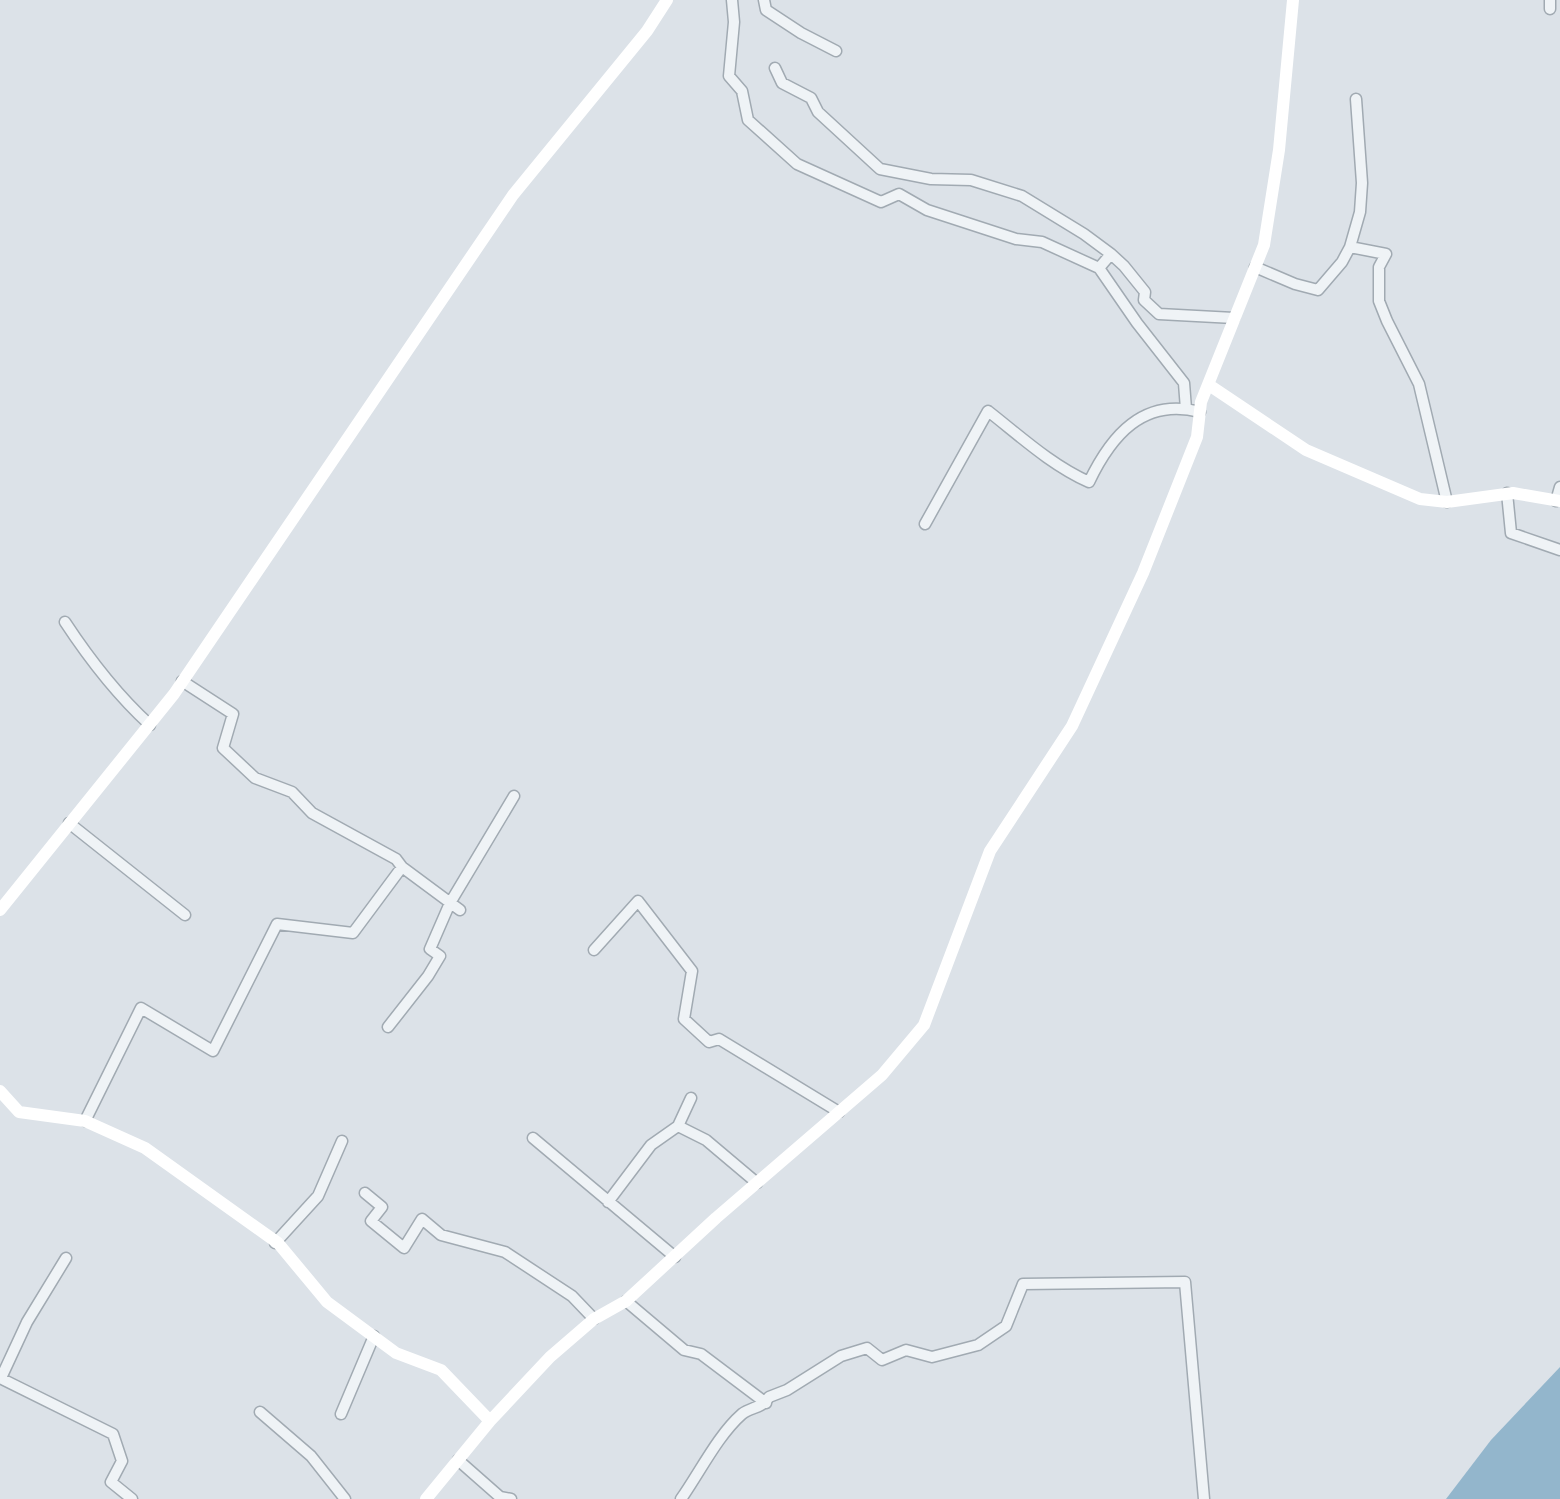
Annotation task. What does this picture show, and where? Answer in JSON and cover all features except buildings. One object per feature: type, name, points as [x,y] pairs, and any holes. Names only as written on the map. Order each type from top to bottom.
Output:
[{"type":"street","points":[[1,908],[183,681],[513,195],[647,31],[667,0]]},
{"type":"street","points":[[732,0],[734,22],[729,76],[742,91],[748,120],[797,164],[881,202],[899,194],[928,210],[1016,239],[1042,242],[1099,268],[1137,323],[1184,383],[1186,409]]},
{"type":"street","points":[[764,0],[766,10],[801,33],[836,51]]},
{"type":"street","points":[[426,1499],[490,1421],[550,1357],[594,1319],[626,1301],[882,1075],[924,1025],[990,851],[1072,726],[1143,573],[1197,437],[1200,407],[1264,245],[1279,150],[1293,0]]},
{"type":"street","points":[[775,68],[782,83],[811,99],[818,112],[880,169],[931,179],[971,180],[1022,196],[1111,254],[1145,292],[1144,300],[1159,314],[1234,318]]},
{"type":"street","points":[[1255,267],[1295,284],[1318,290],[1342,262],[1350,247],[1360,212],[1362,183],[1356,99]]},
{"type":"street","points":[[1350,247],[1386,254],[1379,267],[1379,300],[1419,383],[1447,502]]},
{"type":"street","points":[[1099,268],[1111,254]]},
{"type":"street","points":[[1209,385],[1306,450],[1420,499],[1447,502],[1507,493],[1558,501],[1560,487]]},
{"type":"street","points":[[925,524],[988,411],[1052,461],[1089,482],[1102,454],[1119,433],[1150,412],[1200,407]]},
{"type":"street","points":[[1507,493],[1511,533],[1560,550]]},
{"type":"street","points":[[65,622],[90,660],[123,700],[150,725]]},
{"type":"street","points":[[183,681],[233,713],[223,748],[255,778],[292,792],[312,813],[396,859],[402,867],[460,911]]},
{"type":"street","points":[[388,1027],[428,976],[440,956],[430,949],[450,904],[514,796]]},
{"type":"street","points":[[69,823],[185,915]]},
{"type":"street","points":[[85,1121],[141,1008],[213,1051],[277,924],[353,933],[402,867]]},
{"type":"street","points":[[594,950],[638,901],[692,971],[684,1019],[709,1042],[719,1039],[839,1112]]},
{"type":"street","points":[[0,1091],[19,1112],[85,1121],[145,1148],[278,1243],[327,1302],[396,1353],[441,1370],[490,1421]]},
{"type":"street","points":[[608,1202],[652,1145],[678,1126],[691,1098]]},
{"type":"street","points":[[678,1126],[706,1140],[757,1183]]},
{"type":"street","points":[[533,1138],[675,1256]]},
{"type":"street","points":[[275,1243],[318,1196],[342,1141]]},
{"type":"street","points":[[365,1193],[382,1207],[372,1221],[404,1248],[422,1219],[441,1235],[505,1252],[572,1296],[594,1319]]},
{"type":"street","points":[[66,1258],[27,1322],[0,1378],[113,1434],[122,1461],[111,1482],[132,1499]]},
{"type":"street","points":[[681,1499],[717,1444],[743,1413],[766,1403],[769,1397],[787,1390],[841,1356],[867,1348],[882,1360],[906,1350],[932,1357],[978,1345],[1006,1326],[1023,1284],[1185,1282],[1205,1499]]},
{"type":"street","points":[[626,1301],[684,1350],[701,1354],[766,1403]]},
{"type":"street","points":[[341,1414],[373,1336]]},
{"type":"street","points":[[260,1412],[310,1456],[345,1499]]},
{"type":"street","points":[[458,1460],[500,1497],[511,1499]]},
{"type":"water","points":[[1560,1367],[1560,1499],[1446,1499],[1491,1440]]}]
